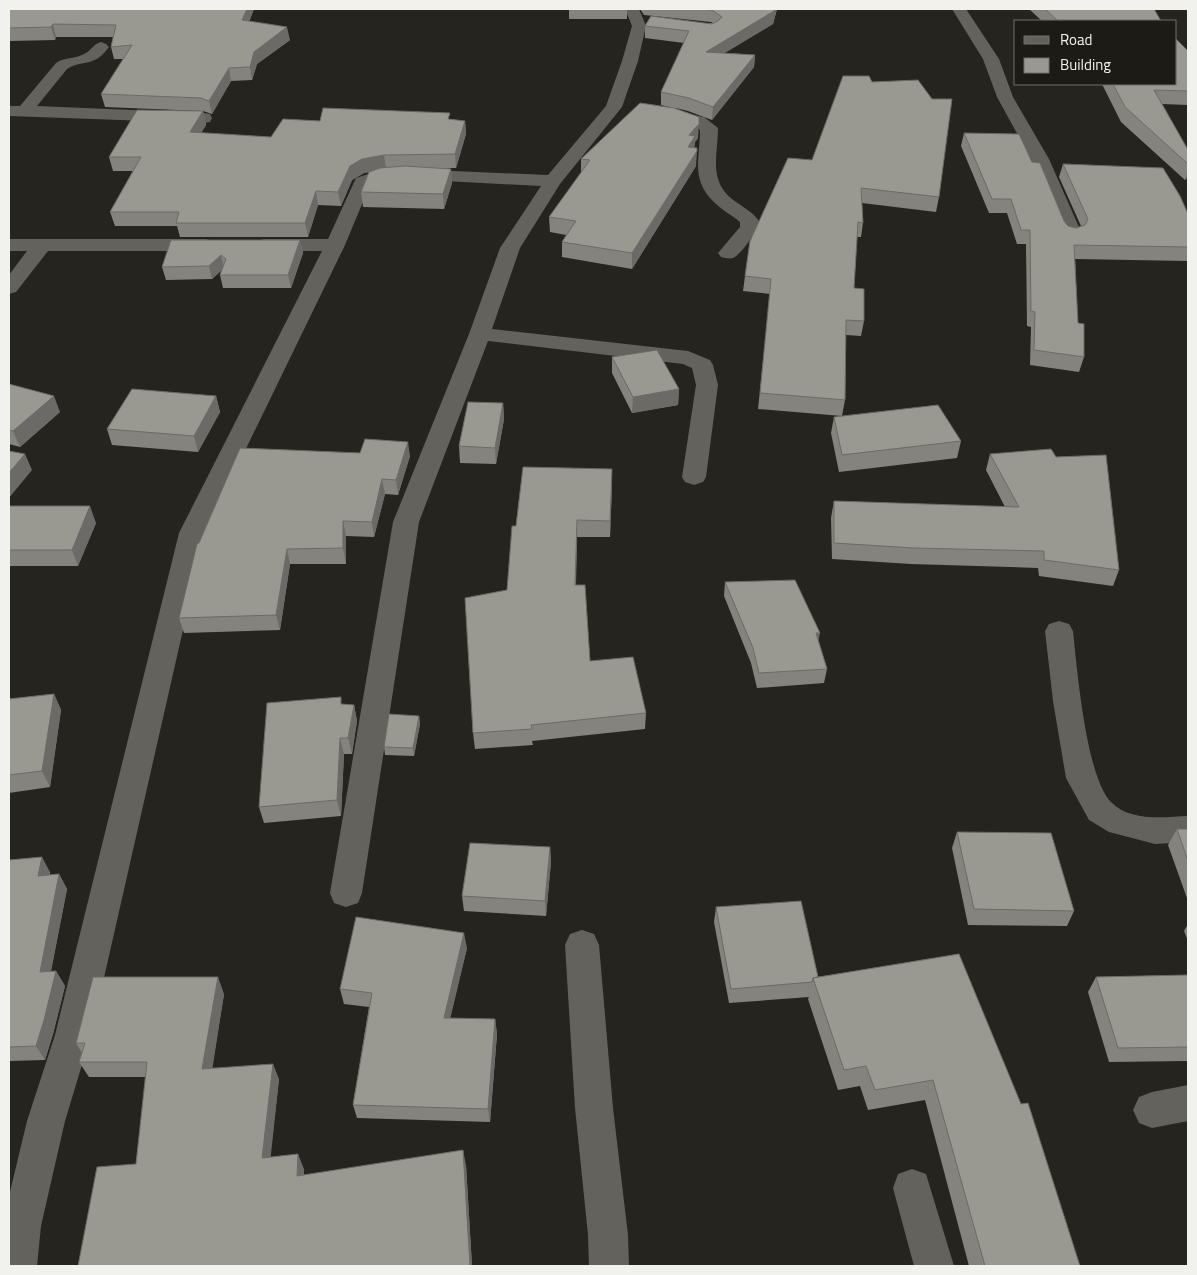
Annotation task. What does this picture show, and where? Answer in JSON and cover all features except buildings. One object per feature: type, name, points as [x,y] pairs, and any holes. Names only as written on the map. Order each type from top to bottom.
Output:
[{"type":"street","points":[[959,9],[991,59],[1005,97],[1035,150],[1072,234]]},
{"type":"street","points":[[635,15],[656,23]]},
{"type":"street","points":[[346,893],[406,522],[480,334],[510,248],[553,181],[630,109],[630,61],[639,26],[635,15]]},
{"type":"street","points":[[17,111],[58,69],[66,64],[84,61],[101,48]]},
{"type":"street","points":[[630,109],[682,116],[698,121],[709,128],[710,143],[705,157],[707,179],[712,191],[750,221],[749,228],[728,253]]},
{"type":"street","points":[[17,111],[204,118]]},
{"type":"street","points":[[17,1266],[21,1226],[46,1121],[73,1035],[192,533],[335,245],[362,182],[378,176],[407,174],[553,181]]},
{"type":"street","points":[[9,245],[228,245]]},
{"type":"street","points":[[9,288],[42,245]]},
{"type":"street","points":[[247,245],[335,245]]},
{"type":"street","points":[[480,334],[688,358],[702,365],[707,385],[694,477]]},
{"type":"street","points":[[1059,630],[1067,701],[1081,778],[1100,811],[1120,823],[1155,831],[1188,829]]},
{"type":"street","points":[[582,945],[594,1108],[608,1235],[609,1266]]},
{"type":"street","points":[[1152,1110],[1188,1103]]},
{"type":"street","points":[[912,1188],[934,1266]]}]
